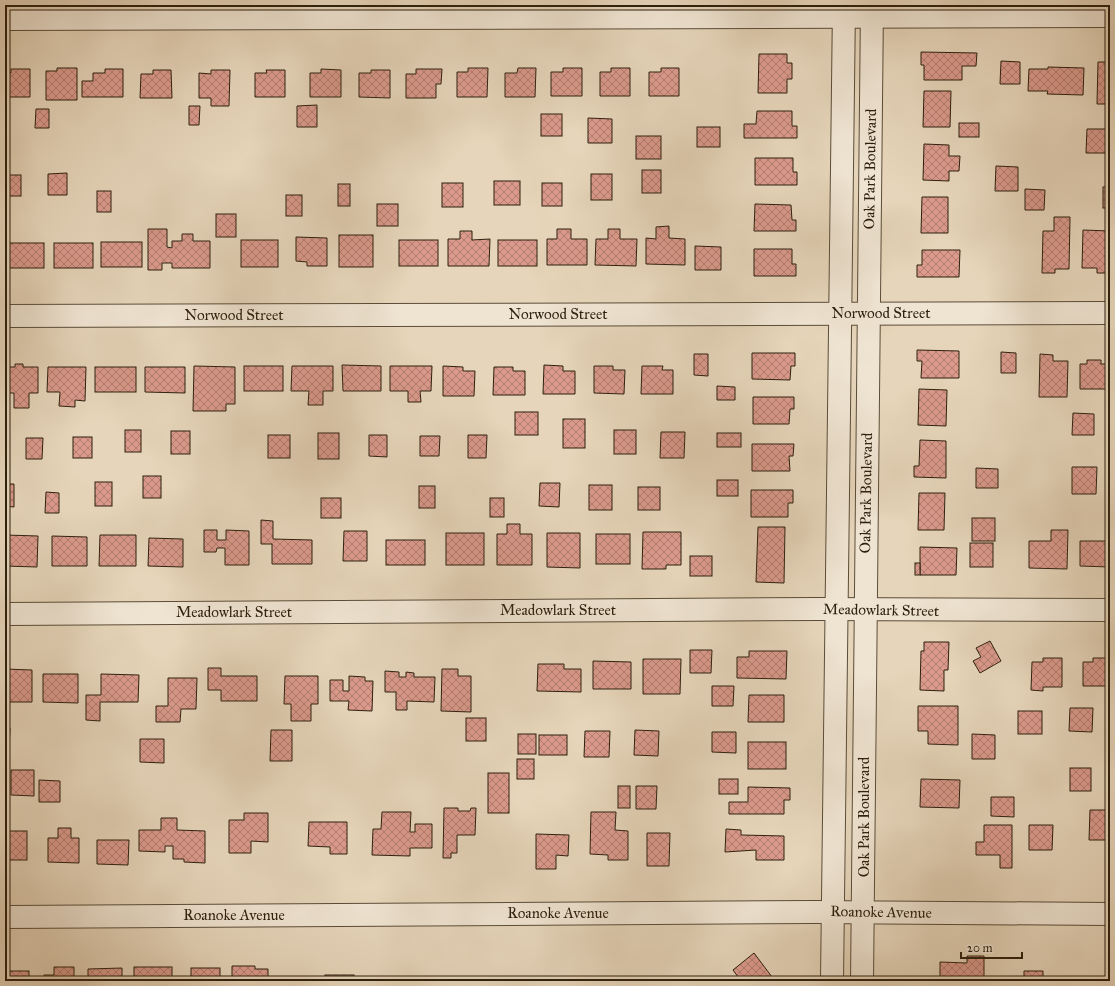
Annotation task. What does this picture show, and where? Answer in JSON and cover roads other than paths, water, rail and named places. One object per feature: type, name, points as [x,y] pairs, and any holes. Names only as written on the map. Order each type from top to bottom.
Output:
[{"type":"street","points":[[5,19],[872,10],[1110,16]]},
{"type":"street","name":"Oak Park Boulevard","points":[[862,981],[872,10]]},
{"type":"street","name":"Oak Park Boulevard","points":[[832,981],[844,11]]},
{"type":"street","name":"Norwood Street","points":[[5,316],[1110,313]]},
{"type":"street","name":"Meadowlark Street","points":[[5,614],[1110,610]]},
{"type":"street","name":"Roanoke Avenue","points":[[5,917],[833,912],[1110,914]]}]
